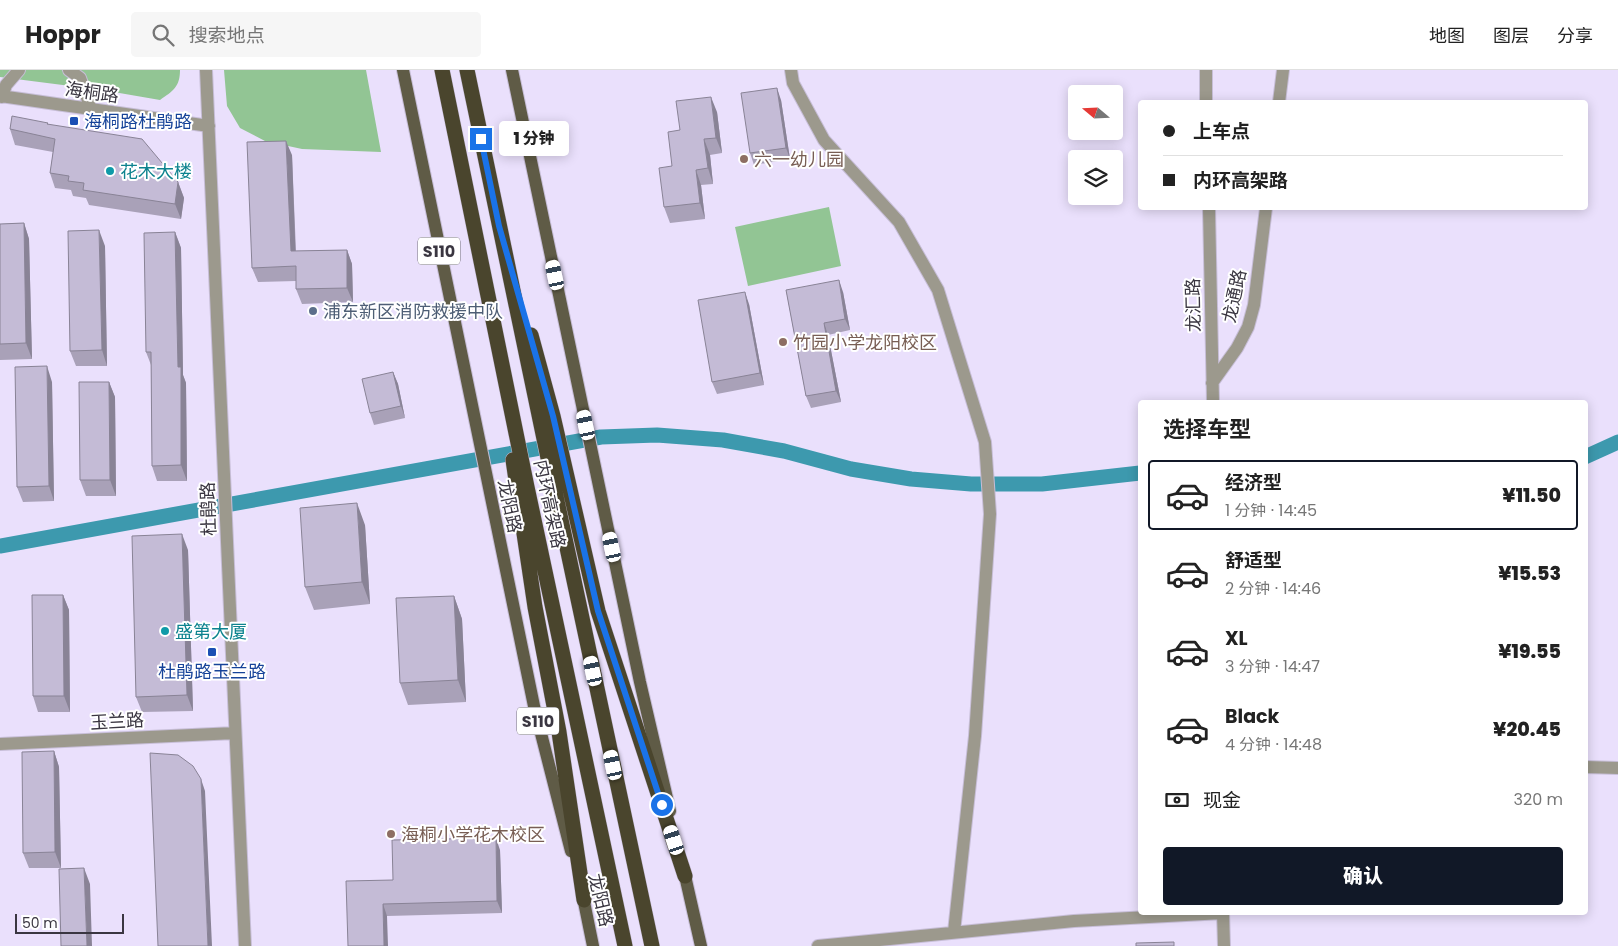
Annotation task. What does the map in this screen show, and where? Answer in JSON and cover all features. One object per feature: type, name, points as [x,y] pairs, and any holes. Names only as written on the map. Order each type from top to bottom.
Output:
[{"type":"highway","name":"内环高架路","points":[[442,70],[504,372],[522,488],[625,943]]},
{"type":"highway","name":"内环高架路","points":[[467,70],[499,226],[546,417],[553,482],[651,941]]},
{"type":"highway","points":[[546,417],[568,478],[598,611],[685,876]]},
{"type":"highway","points":[[522,488],[535,607],[559,732],[584,900]]},
{"type":"main road","name":"龙阳路","points":[[403,70],[541,735],[584,900],[593,946]]},
{"type":"main road","points":[[512,70],[640,682],[701,946]]},
{"type":"street","points":[[1,97],[6,85],[19,70]]},
{"type":"street","points":[[69,70],[80,78],[91,109]]},
{"type":"street","name":"杜鹃路","points":[[206,70],[245,946]]},
{"type":"street","points":[[791,70],[794,83],[824,140],[899,222],[938,290],[985,442],[990,514],[975,736],[954,932]]},
{"type":"street","points":[[1206,70],[1206,100]]},
{"type":"street","points":[[1279,100],[1283,70]]},
{"type":"street","name":"海桐路","points":[[1,97],[209,126]]},
{"type":"street","name":"龙汇路","points":[[1209,210],[1213,400]]},
{"type":"street","name":"龙通路","points":[[1212,383],[1238,348],[1248,327],[1254,305],[1266,210]]},
{"type":"street","name":"玉兰路","points":[[0,744],[235,732]]},
{"type":"street","points":[[1588,767],[1618,768]]},
{"type":"street","points":[[818,946],[1074,921],[1186,915]]},
{"type":"street","points":[[1223,915],[1224,946]]},
{"type":"green space","points":[[0,70],[180,70],[180,76],[175,88],[160,100],[102,90],[0,77]]},
{"type":"green space","points":[[224,70],[366,70],[381,152],[302,149],[265,141],[240,128],[227,106]]},
{"type":"green space","points":[[829,207],[841,266],[748,286],[735,227]]},
{"type":"building","points":[[777,88],[786,148],[750,153],[741,93]]},
{"type":"building","points":[[711,97],[716,138],[704,139],[708,168],[696,170],[700,203],[664,207],[659,168],[672,166],[668,132],[680,130],[676,101]]},
{"type":"building","name":"花木大楼","points":[[12,116],[47,124],[142,139],[178,182],[175,204],[83,190],[84,183],[68,181],[69,176],[50,173],[55,139],[10,129]]},
{"type":"building","points":[[286,141],[291,251],[347,250],[347,288],[296,289],[296,266],[252,268],[247,142]]},
{"type":"building","points":[[24,223],[26,343],[0,344],[0,224]]},
{"type":"building","points":[[99,230],[102,350],[70,351],[68,231]]},
{"type":"building","points":[[175,232],[178,367],[181,367],[181,465],[152,466],[151,352],[146,352],[144,233]]},
{"type":"building","points":[[839,280],[845,319],[824,323],[836,391],[806,396],[786,290]]},
{"type":"building","points":[[745,292],[760,373],[712,382],[698,300]]},
{"type":"building","points":[[47,366],[49,486],[17,487],[15,367]]},
{"type":"building","points":[[393,372],[401,406],[370,413],[362,379]]},
{"type":"building","points":[[79,382],[109,382],[110,480],[80,480]]},
{"type":"building","points":[[357,503],[362,582],[305,587],[300,508]]},
{"type":"building","name":"盛第大厦","points":[[182,534],[187,695],[136,697],[132,536]]},
{"type":"building","points":[[32,595],[63,595],[64,696],[33,696]]},
{"type":"building","points":[[454,596],[458,680],[400,683],[396,598]]},
{"type":"building","points":[[54,751],[55,852],[23,853],[22,752]]},
{"type":"building","points":[[150,753],[178,755],[193,766],[201,779],[208,946],[158,946]]},
{"type":"building","points":[[496,838],[497,901],[383,904],[384,946],[348,946],[346,881],[393,880],[392,840]]},
{"type":"building","points":[[84,868],[87,946],[61,946],[59,869]]},
{"type":"building","points":[[1174,942],[1174,946],[1136,946],[1136,943]]},
{"type":"waterway","points":[[0,546],[601,437],[657,435],[723,440],[784,451],[851,469],[911,479],[971,484],[1042,484],[1138,473]]},
{"type":"waterway","points":[[1588,456],[1618,442]]},
{"type":"place","name":"海桐路杜鹃路","points":[[74,121]]},
{"type":"place","name":"六一幼儿园","points":[[744,159]]},
{"type":"place","name":"花木大楼","points":[[110,171]]},
{"type":"place","name":"浦东新区消防救援中队","points":[[313,311]]},
{"type":"place","name":"竹园小学龙阳校区","points":[[783,342]]},
{"type":"place","name":"盛第大厦","points":[[165,631]]},
{"type":"place","name":"杜鹃路玉兰路","points":[[212,652]]},
{"type":"place","name":"海桐小学花木校区","points":[[391,834]]},
{"type":"route","points":[[481,139],[499,226],[537,354],[553,416],[598,611],[662,805]]}]
